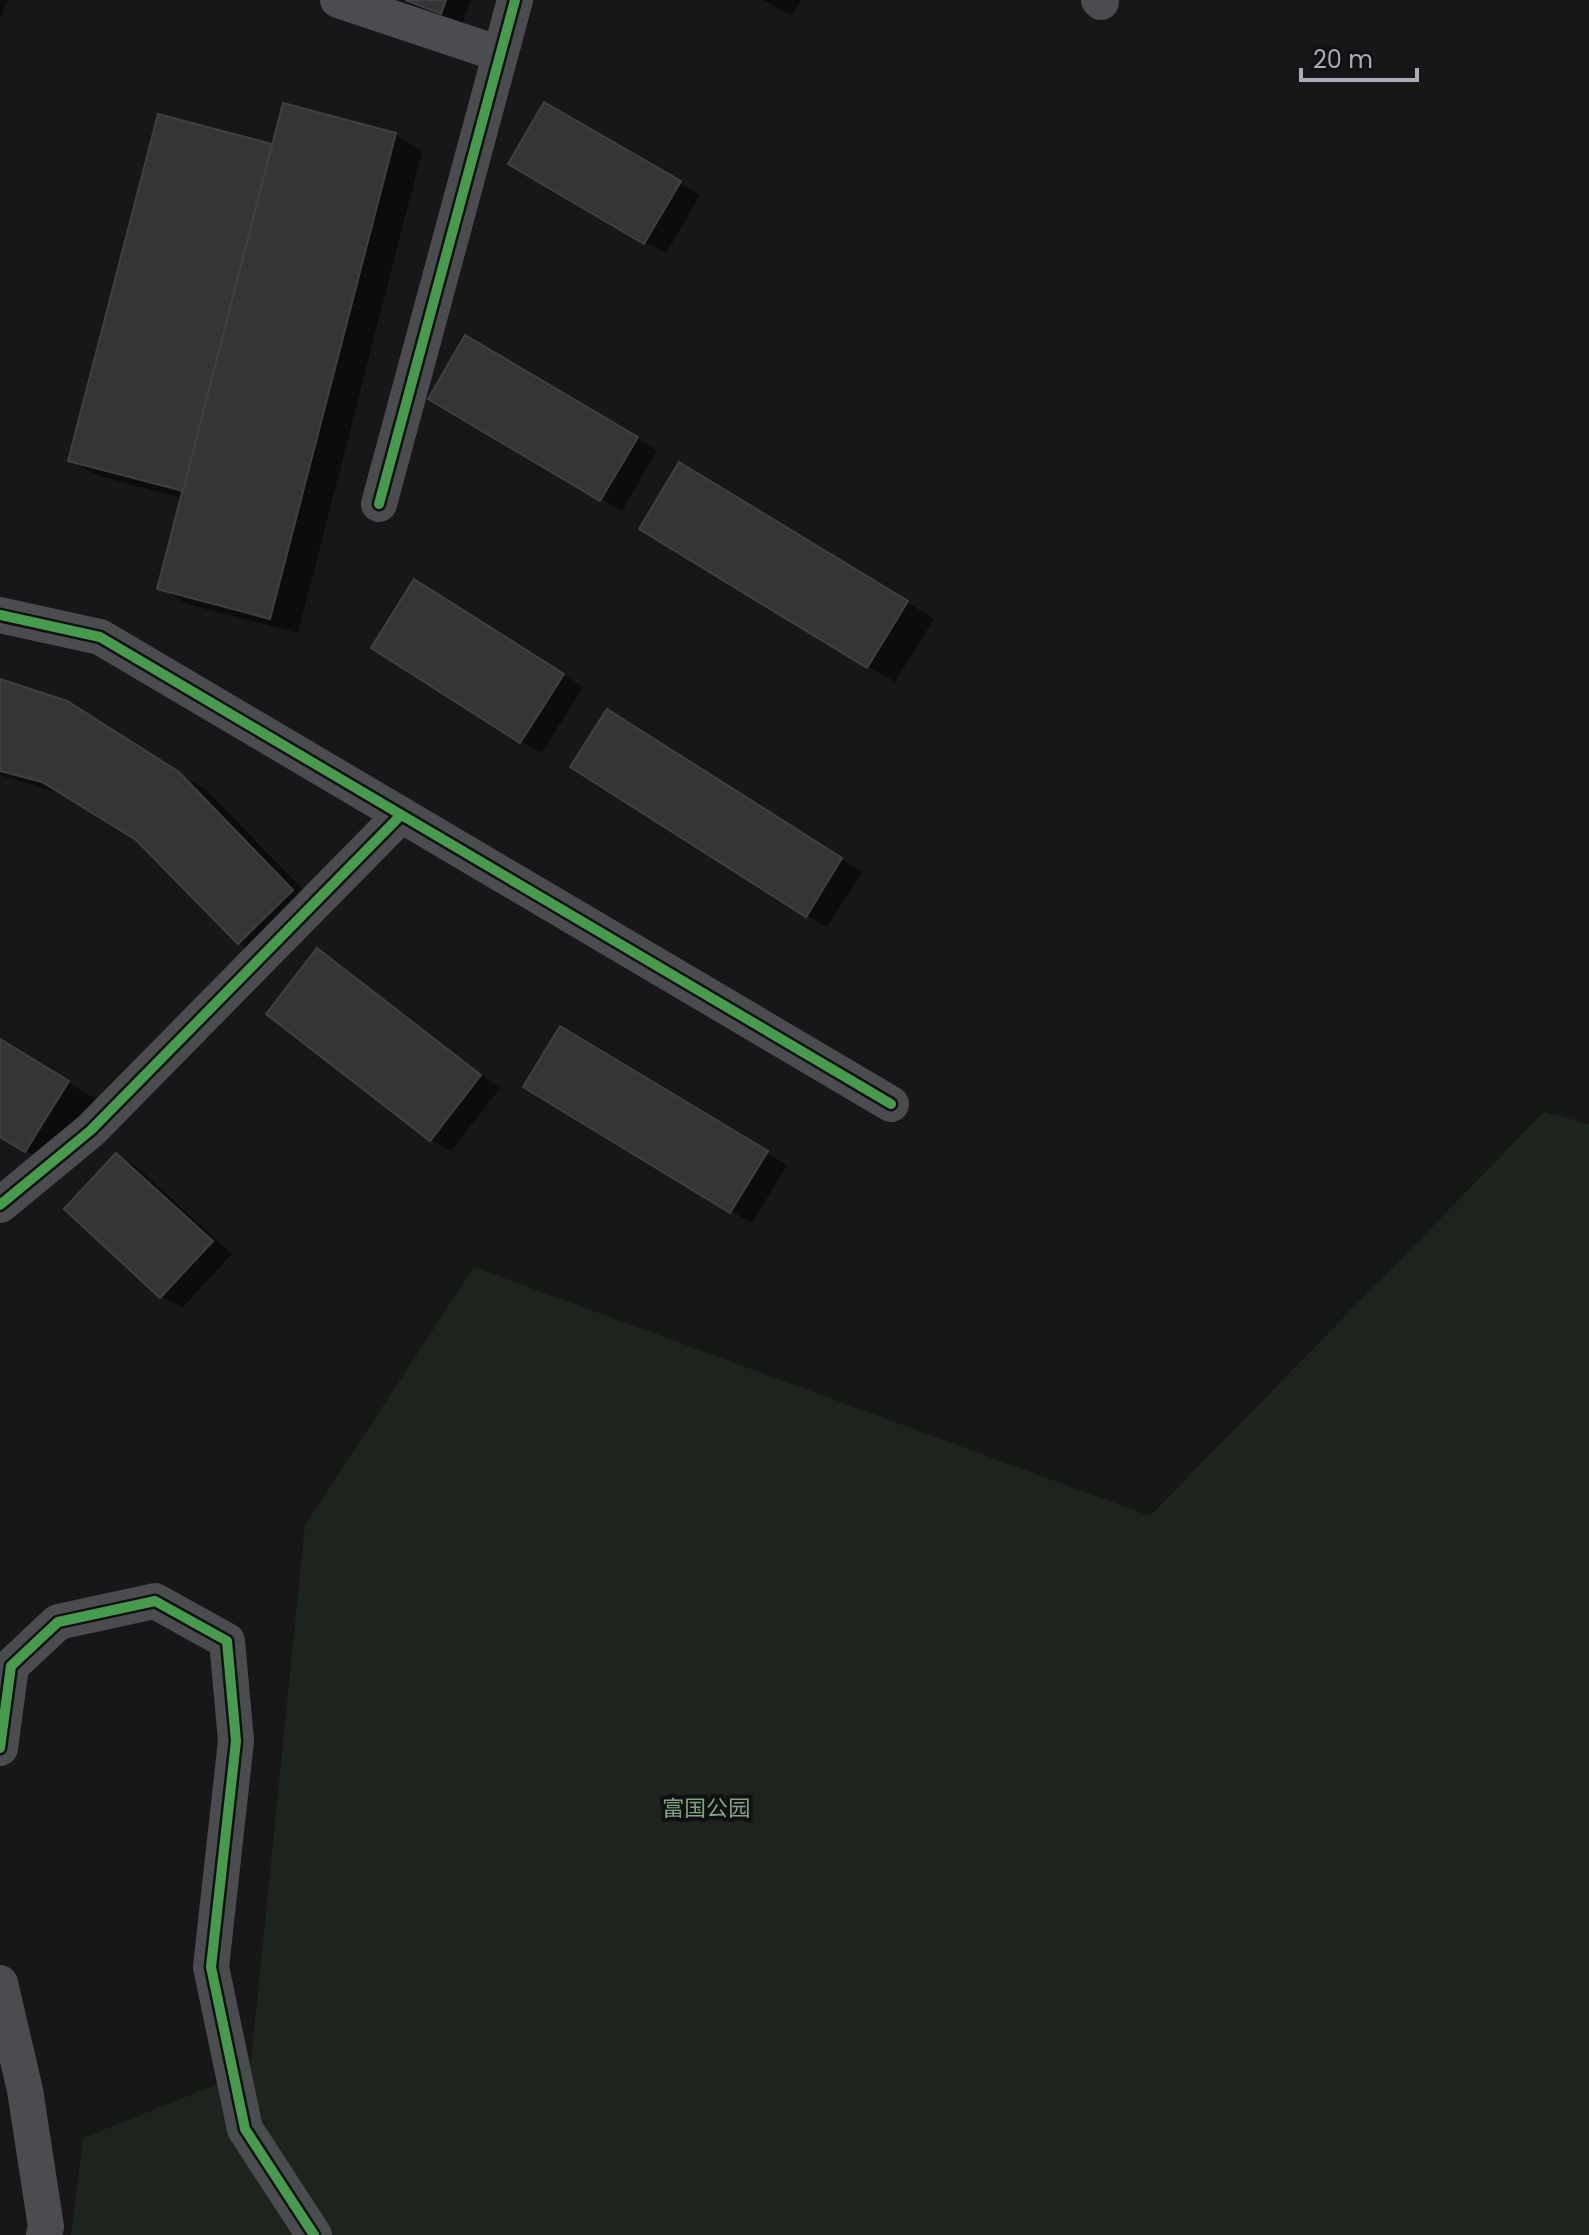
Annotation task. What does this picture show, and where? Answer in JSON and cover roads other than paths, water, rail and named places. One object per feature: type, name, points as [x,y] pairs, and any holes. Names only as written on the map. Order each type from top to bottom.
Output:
[{"type":"street","points":[[338,0],[500,54]]},
{"type":"street","points":[[379,504],[515,0]]},
{"type":"street","points":[[0,615],[100,637],[891,1104]]},
{"type":"street","points":[[0,1205],[91,1130],[401,815]]},
{"type":"street","points":[[0,1748],[11,1666],[58,1622],[155,1601],[227,1641],[236,1741],[211,1967],[245,2129],[314,2235]]},
{"type":"street","points":[[0,1983],[25,2090],[46,2227],[44,2235]]},
{"type":"park label","name":"富国公园","points":[[706,1808]]}]
